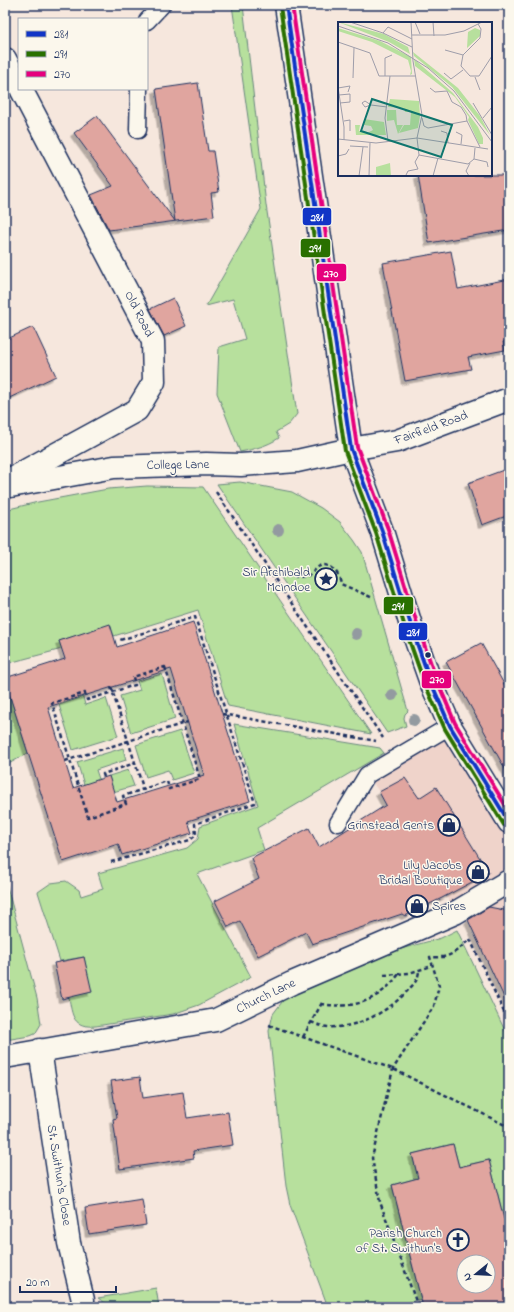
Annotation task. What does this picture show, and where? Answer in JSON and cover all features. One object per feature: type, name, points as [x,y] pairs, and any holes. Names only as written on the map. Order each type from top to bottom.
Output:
[{"type":"street","points":[[286,5],[350,449],[382,531],[413,632],[430,680],[450,726],[509,822]]},
{"type":"street","points":[[5,59],[18,84]]},
{"type":"street","name":"Old Road","points":[[5,482],[137,410],[154,382],[153,341],[22,90]]},
{"type":"street","name":"Fairfield Road","points":[[350,449],[397,441],[509,399]]},
{"type":"street","name":"College Lane","points":[[5,487],[114,467],[206,464],[241,465],[297,461],[350,449]]},
{"type":"street","name":"Church Lane","points":[[5,1057],[216,1020],[292,983],[455,913],[509,881]]},
{"type":"street","name":"St. Swithun's Close","points":[[40,1050],[69,1243],[85,1304]]},
{"type":"lane","points":[[148,20],[162,5]]},
{"type":"lane","points":[[138,130],[139,90]]},
{"type":"lane","points":[[338,823],[367,775],[450,726]]},
{"type":"path","points":[[206,464],[212,485],[384,740],[376,741],[222,714]]},
{"type":"path","points":[[272,574],[306,577],[312,574],[319,566],[327,566],[333,568],[338,573],[341,584],[365,596],[380,600]]},
{"type":"path","points":[[111,862],[190,840],[196,835],[195,824],[255,803],[195,617],[120,640]]},
{"type":"path","points":[[165,667],[200,779],[169,789],[167,781],[143,789],[123,796],[126,804],[88,817],[52,703],[85,693],[87,700],[112,692],[135,685],[133,677],[165,667]]},
{"type":"path","points":[[111,687],[145,794]]},
{"type":"path","points":[[65,761],[188,722]]},
{"type":"path","points":[[104,777],[103,774],[135,763]]},
{"type":"path","points":[[455,913],[464,925],[509,1022]]},
{"type":"path","points":[[418,1307],[380,1202],[372,1158],[393,1069],[434,1006],[439,986],[430,957],[442,958],[454,954],[470,939]]},
{"type":"path","points":[[378,975],[409,974],[432,966]]},
{"type":"path","points":[[311,1022],[327,1027],[337,1027],[355,1024],[382,1012],[407,991],[417,979],[419,970]]},
{"type":"path","points":[[321,1004],[349,1006],[363,1002],[376,996],[392,984],[399,974]]},
{"type":"path","points":[[303,1037],[324,999]]},
{"type":"path","points":[[270,1025],[393,1069],[509,1127]]},
{"type":"shaded area","points":[[450,726],[509,822],[509,1008],[470,923],[445,896],[372,781]]},
{"type":"green space","points":[[232,5],[243,5],[266,205],[297,414],[289,424],[276,432],[279,438],[265,445],[240,452],[217,393],[219,347],[245,339],[233,299],[206,306],[261,209]]},
{"type":"green space","points":[[240,482],[292,492],[321,508],[340,522],[354,540],[362,552],[408,711],[404,718],[406,726],[387,733],[217,484]]},
{"type":"green space","points":[[147,486],[203,487],[371,734],[228,706],[198,610],[114,636],[110,625],[59,641],[62,649],[5,664],[5,510],[38,502],[108,489]]},
{"type":"green space","points":[[162,674],[175,719],[131,733],[120,696],[140,690],[137,681]]},
{"type":"green space","points":[[5,681],[28,753],[5,766]]},
{"type":"green space","points":[[83,697],[85,705],[106,698],[118,736],[73,750],[59,705]]},
{"type":"green space","points":[[234,724],[380,748],[384,753],[257,828],[264,850],[197,874],[251,977],[199,1005],[173,1014],[96,1026],[82,1025],[78,1023],[71,1010],[69,997],[91,992],[84,957],[60,961],[38,892],[51,883],[66,881],[79,890],[81,896],[103,889],[98,873],[187,848],[198,839],[200,826],[258,805]]},
{"type":"green space","points":[[180,731],[194,773],[172,780],[168,770],[146,777],[136,745]]},
{"type":"green space","points":[[123,748],[126,760],[96,770],[103,791],[112,788],[109,776],[128,770],[134,786],[113,792],[91,807],[77,762]]},
{"type":"green space","points":[[5,879],[37,998],[41,1024],[35,1034],[5,1040]]},
{"type":"green space","points":[[457,930],[509,1039],[509,1218],[504,1219],[489,1160],[459,1167],[453,1144],[412,1154],[418,1178],[392,1185],[421,1299],[391,1307],[328,1307],[290,1205],[286,1186],[269,1031],[273,1014],[285,998],[375,956],[441,938]]},
{"type":"green space","points":[[156,1288],[159,1307],[111,1307],[98,1298]]},
{"type":"building","points":[[198,83],[208,151],[213,151],[219,192],[211,193],[214,216],[109,230],[91,195],[113,186],[74,133],[97,116],[175,221],[156,89]]},
{"type":"building","points":[[509,175],[509,230],[429,243],[418,176]]},
{"type":"building","points":[[451,251],[458,289],[509,279],[509,340],[503,342],[505,350],[468,357],[471,369],[405,381],[383,263]]},
{"type":"building","points":[[173,298],[186,326],[164,336],[150,309]]},
{"type":"building","points":[[33,327],[56,376],[5,400],[5,340]]},
{"type":"building","points":[[509,468],[509,515],[482,525],[468,483]]},
{"type":"building","points":[[193,622],[250,801],[188,821],[192,833],[122,855],[118,844],[63,862],[5,678],[65,659],[59,641],[110,624],[117,647]],"holes":[[[171,669],[204,775],[117,802],[109,776],[73,788],[48,707]]]},
{"type":"building","points":[[481,643],[509,693],[509,776],[446,662]]},
{"type":"building","points":[[405,778],[419,798],[436,787],[489,873],[405,916],[402,914],[312,944],[306,932],[258,956],[240,921],[228,927],[215,901],[259,879],[251,858],[309,828],[319,847],[386,805],[379,792]]},
{"type":"building","points":[[489,907],[509,911],[509,1008],[468,920]]},
{"type":"building","points":[[84,957],[92,992],[62,999],[54,963]]},
{"type":"building","points":[[140,1077],[143,1098],[183,1092],[187,1118],[228,1112],[233,1145],[193,1151],[194,1158],[120,1169],[113,1119],[117,1118],[111,1081]]},
{"type":"building","name":"Parish Church of St. Swithun's","points":[[453,1144],[459,1167],[489,1160],[504,1219],[509,1218],[509,1307],[423,1307],[392,1185],[418,1178],[412,1154]]},
{"type":"building","points":[[142,1199],[146,1225],[89,1234],[85,1208]]},
{"type":"transit line","name":"281","points":[[286,5],[351,449],[382,531],[413,632],[430,680],[450,726],[509,822]]},
{"type":"transit line","name":"270","points":[[292,5],[357,447],[388,529],[419,630],[436,678],[455,723],[509,811]]},
{"type":"transit line","name":"291","points":[[280,6],[345,451],[376,533],[407,634],[424,682],[445,729],[504,825]]},
{"type":"place","name":"Sir Archibald McIndoe","points":[[326,579]]},
{"type":"place","name":"Grinstead Gents","points":[[449,825]]},
{"type":"place","name":"Lily Jacobs Bridal Boutique","points":[[478,872]]},
{"type":"place","name":"Spires","points":[[417,906]]},
{"type":"place","name":"Parish Church of St. Swithun's","points":[[458,1240]]}]
